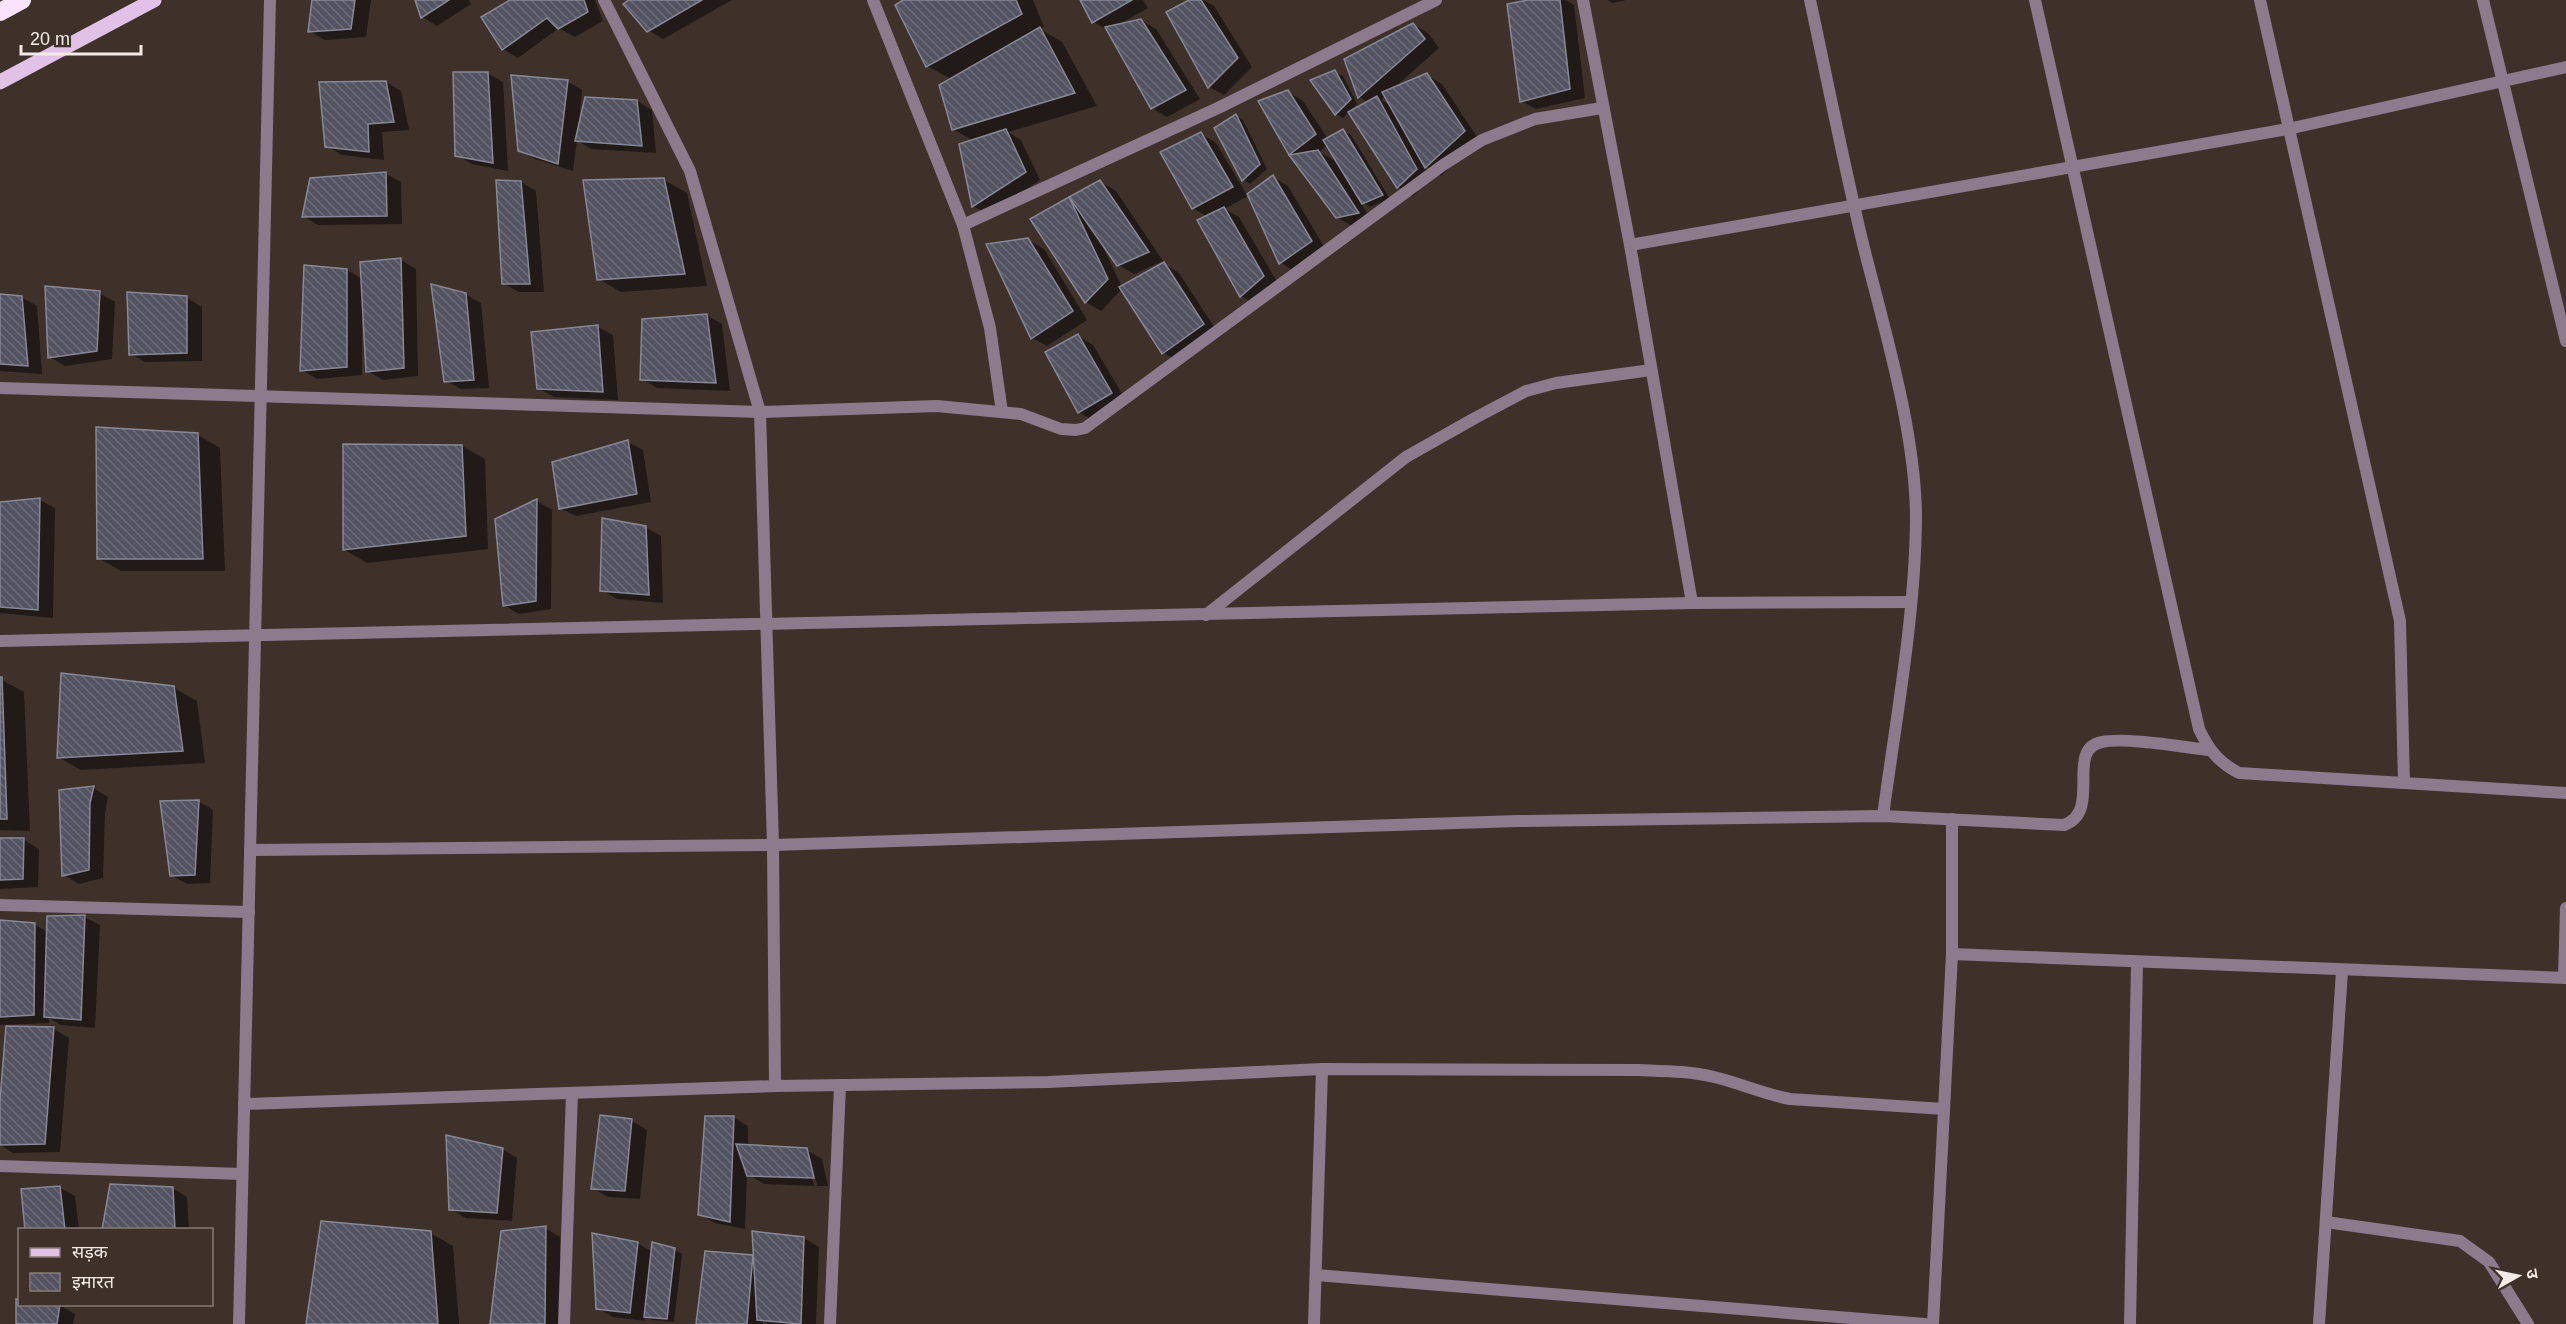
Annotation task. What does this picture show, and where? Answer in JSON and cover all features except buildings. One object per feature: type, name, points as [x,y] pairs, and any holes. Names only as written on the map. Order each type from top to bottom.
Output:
[{"type":"highway","points":[[0,12],[22,0]]},
{"type":"main road","points":[[0,82],[154,0]]},
{"type":"street","points":[[239,1324],[270,0]]},
{"type":"street","points":[[604,0],[690,171],[759,412],[773,845],[775,1086]]},
{"type":"street","points":[[873,0],[963,225],[990,328],[1002,412]]},
{"type":"street","points":[[963,225],[1218,108],[1436,0]]},
{"type":"street","points":[[1583,0],[1630,245],[1692,603]]},
{"type":"street","points":[[1810,0],[1854,206],[1892,359],[1910,454],[1916,518],[1911,602],[1883,816]]},
{"type":"street","points":[[2035,0],[2199,729],[2209,750],[2221,764],[2239,773],[2566,793]]},
{"type":"street","points":[[2260,0],[2400,621],[2404,783]]},
{"type":"street","points":[[2483,0],[2566,340]]},
{"type":"street","points":[[1630,245],[2073,169],[2288,129],[2566,67]]},
{"type":"street","points":[[0,388],[759,412],[937,406],[1021,414],[1060,429],[1076,430],[1085,428],[1443,165],[1482,140],[1535,119],[1602,108]]},
{"type":"street","points":[[1206,615],[1406,457],[1475,418],[1526,391],[1556,383],[1651,370]]},
{"type":"street","points":[[0,641],[1692,603],[1911,602]]},
{"type":"street","points":[[250,850],[773,845],[1518,820],[1883,816],[2054,825],[2073,822],[2082,810],[2084,766],[2088,751],[2103,741],[2209,750]]},
{"type":"street","points":[[1933,1324],[1952,954],[1952,819]]},
{"type":"street","points":[[0,905],[249,912]]},
{"type":"street","points":[[1952,954],[2565,978],[2566,909]]},
{"type":"street","points":[[2130,1324],[2137,963]]},
{"type":"street","points":[[2319,1324],[2342,971]]},
{"type":"street","points":[[244,1104],[775,1086],[1048,1082],[1322,1069],[1692,1072],[1716,1077],[1766,1095],[1790,1099],[1944,1109]]},
{"type":"street","points":[[1314,1324],[1322,1069]]},
{"type":"street","points":[[830,1324],[840,1085]]},
{"type":"street","points":[[564,1324],[572,1093]]},
{"type":"street","points":[[0,1166],[242,1174]]},
{"type":"street","points":[[2325,1222],[2460,1241],[2489,1262],[2528,1324]]},
{"type":"street","points":[[1316,1275],[1925,1324]]}]
